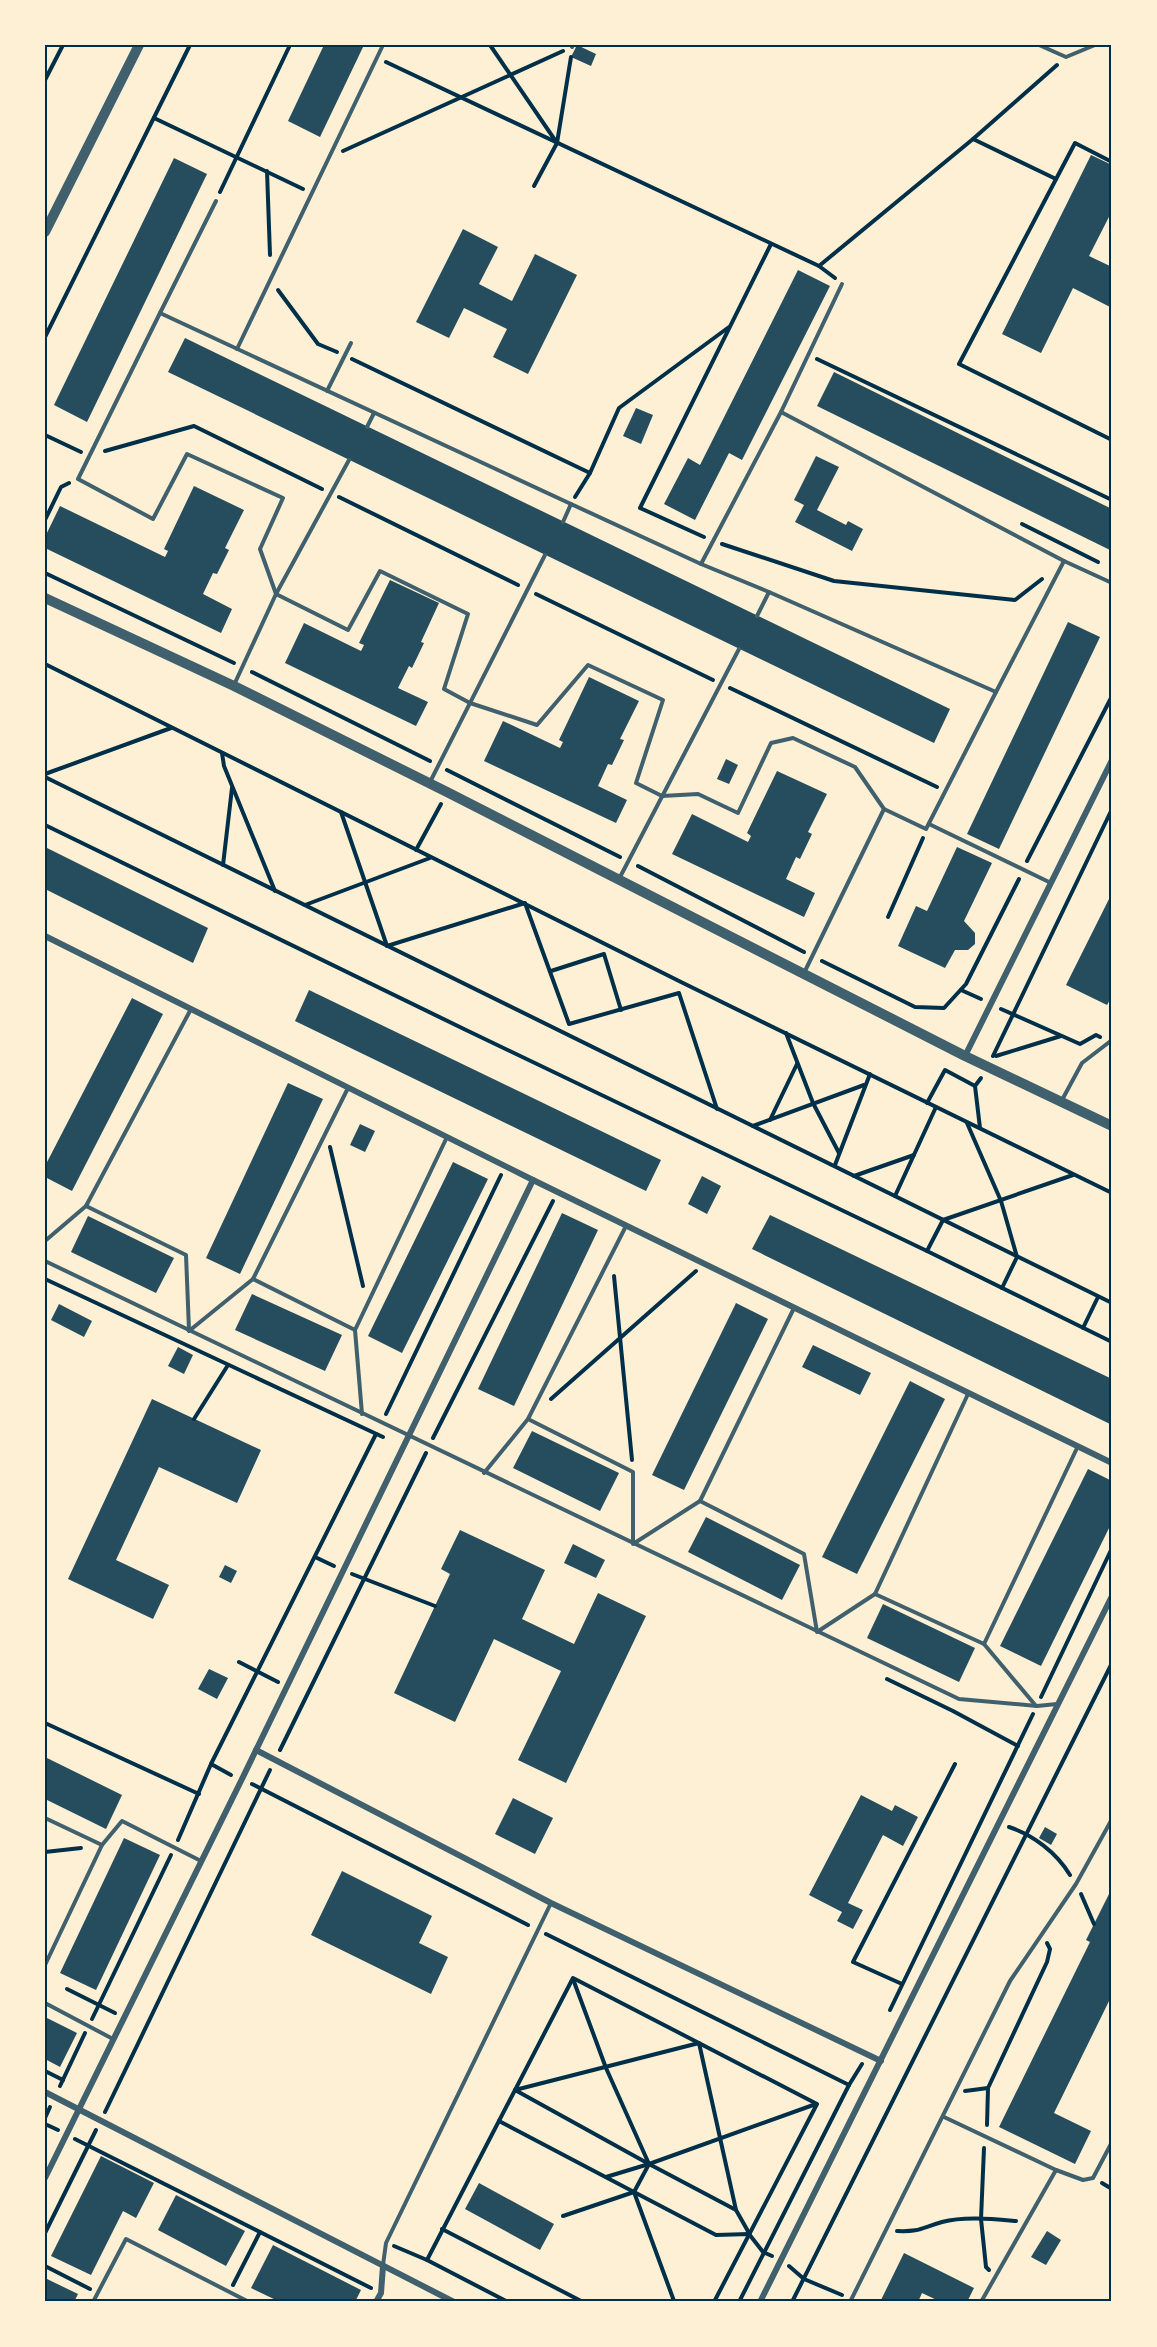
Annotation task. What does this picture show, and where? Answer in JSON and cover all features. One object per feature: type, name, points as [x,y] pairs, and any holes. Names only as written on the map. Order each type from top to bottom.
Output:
[{"type":"street","points":[[45,232],[139,45]]},
{"type":"street","points":[[45,598],[234,686],[430,783],[965,1056],[1112,1126]]},
{"type":"street","points":[[965,1056],[1112,760]]},
{"type":"street","points":[[45,936],[506,1167],[1112,1463]]},
{"type":"street","points":[[45,2178],[533,1180]]},
{"type":"street","points":[[760,2302],[1112,1596]]},
{"type":"street","points":[[256,1750],[551,1903],[881,2061]]},
{"type":"street","points":[[45,2092],[454,2302]]},
{"type":"street","points":[[376,2302],[381,2293],[383,2266]]},
{"type":"lane","points":[[237,349],[383,45]]},
{"type":"lane","points":[[1039,45],[1066,57],[1095,45]]},
{"type":"lane","points":[[216,201],[78,479],[153,519],[187,454],[283,498],[260,549],[276,594],[348,630],[380,571],[468,614],[444,689],[470,703],[537,725],[588,665],[663,700],[636,783],[662,796],[698,794],[738,813],[771,743],[792,738],[855,767],[884,809],[926,829],[1064,561]]},
{"type":"lane","points":[[701,564],[781,412],[842,284]]},
{"type":"lane","points":[[160,313],[701,564],[996,692]]},
{"type":"lane","points":[[327,391],[351,343]]},
{"type":"lane","points":[[781,412],[1064,561],[1112,583]]},
{"type":"lane","points":[[367,427],[375,413]]},
{"type":"lane","points":[[234,686],[276,594],[349,460]]},
{"type":"lane","points":[[563,522],[571,504]]},
{"type":"lane","points":[[430,783],[545,555]]},
{"type":"lane","points":[[757,616],[769,592]]},
{"type":"lane","points":[[618,879],[739,649]]},
{"type":"lane","points":[[803,974],[884,809]]},
{"type":"lane","points":[[929,824],[1051,883]]},
{"type":"lane","points":[[45,1242],[86,1206],[191,1009]]},
{"type":"lane","points":[[1061,1101],[1082,1063],[1112,1041]]},
{"type":"lane","points":[[189,1331],[253,1279],[348,1088]]},
{"type":"lane","points":[[362,1414],[355,1330],[447,1137]]},
{"type":"lane","points":[[86,1206],[186,1255],[189,1331]]},
{"type":"lane","points":[[484,1473],[528,1419],[626,1226]]},
{"type":"lane","points":[[45,1262],[959,1699],[1037,1706],[1058,1704]]},
{"type":"lane","points":[[253,1279],[355,1330]]},
{"type":"lane","points":[[633,1544],[700,1501],[794,1308]]},
{"type":"lane","points":[[817,1632],[875,1593],[968,1394]]},
{"type":"lane","points":[[528,1419],[633,1472],[633,1544]]},
{"type":"lane","points":[[984,1644],[1078,1446]]},
{"type":"lane","points":[[700,1501],[804,1554],[817,1632]]},
{"type":"lane","points":[[875,1593],[984,1644],[1037,1706]]},
{"type":"lane","points":[[45,1818],[102,1845]]},
{"type":"lane","points":[[851,2300],[1010,1982],[1076,1884],[1112,1819]]},
{"type":"lane","points":[[45,1965],[102,1845],[122,1821],[201,1862]]},
{"type":"lane","points":[[383,2266],[386,2243],[551,1903]]},
{"type":"lane","points":[[45,2003],[113,2039]]},
{"type":"lane","points":[[944,2117],[1056,2170],[1083,2180],[1093,2178],[1112,2142]]},
{"type":"lane","points":[[981,2302],[1056,2170]]},
{"type":"lane","points":[[93,2302],[126,2239],[249,2302]]},
{"type":"path","points":[[45,80],[63,45]]},
{"type":"path","points":[[45,337],[190,45]]},
{"type":"path","points":[[216,201],[290,45]]},
{"type":"path","points":[[490,45],[557,143]]},
{"type":"path","points":[[329,157],[573,46]]},
{"type":"path","points":[[534,186],[557,143],[573,46]]},
{"type":"path","points":[[377,57],[819,266],[842,284]]},
{"type":"path","points":[[819,266],[973,139],[1066,57]]},
{"type":"path","points":[[153,118],[312,194]]},
{"type":"path","points":[[973,139],[1056,179]]},
{"type":"path","points":[[1112,162],[1075,143],[959,364],[1112,440]]},
{"type":"path","points":[[267,171],[270,280],[318,344],[590,473]]},
{"type":"path","points":[[771,243],[640,508],[714,542],[834,581],[1015,600],[1064,561]]},
{"type":"path","points":[[571,504],[590,473],[619,408],[730,327]]},
{"type":"path","points":[[808,355],[1112,500]]},
{"type":"path","points":[[45,435],[90,456],[194,426],[721,684],[946,791]]},
{"type":"path","points":[[45,520],[61,487],[78,479]]},
{"type":"path","points":[[45,573],[439,765],[915,1007],[944,1008],[966,984],[1112,696]]},
{"type":"path","points":[[45,664],[682,983],[1112,1193]]},
{"type":"path","points":[[45,776],[172,727]]},
{"type":"path","points":[[222,752],[224,766],[232,787],[275,891]]},
{"type":"path","points":[[416,850],[447,792],[453,773]]},
{"type":"path","points":[[45,776],[1112,1303]]},
{"type":"path","points":[[224,865],[232,787]]},
{"type":"path","points":[[1062,1036],[993,1058],[1112,809]]},
{"type":"path","points":[[341,812],[387,946]]},
{"type":"path","points":[[45,825],[1112,1342]]},
{"type":"path","points":[[888,917],[926,829]]},
{"type":"path","points":[[304,904],[430,858]]},
{"type":"path","points":[[387,946],[525,903]]},
{"type":"path","points":[[525,903],[569,1024]]},
{"type":"path","points":[[550,971],[604,954],[610,946]]},
{"type":"path","points":[[604,954],[621,1010]]},
{"type":"path","points":[[682,983],[679,993],[717,1109]]},
{"type":"path","points":[[961,990],[1080,1044],[1096,1035],[1112,1041]]},
{"type":"path","points":[[564,1033],[569,1024],[679,993]]},
{"type":"path","points":[[786,1033],[813,1104],[839,1153]]},
{"type":"path","points":[[770,1120],[798,1064]]},
{"type":"path","points":[[927,1103],[945,1070],[975,1086],[980,1129]]},
{"type":"path","points":[[834,1165],[870,1074]]},
{"type":"path","points":[[753,1126],[864,1085]]},
{"type":"path","points":[[895,1197],[936,1107]]},
{"type":"path","points":[[966,1122],[1000,1202],[1017,1257],[1002,1288]]},
{"type":"path","points":[[326,1133],[368,1304]]},
{"type":"path","points":[[854,1176],[915,1154]]},
{"type":"path","points":[[45,2118],[175,1847],[211,1764],[506,1167]]},
{"type":"path","points":[[927,1251],[943,1220],[1073,1175]]},
{"type":"path","points":[[67,1989],[145,2027],[260,1787],[276,1760],[424,1456],[557,1192]]},
{"type":"path","points":[[612,1255],[633,1472]]},
{"type":"path","points":[[528,1419],[704,1264]]},
{"type":"path","points":[[45,1279],[404,1447]]},
{"type":"path","points":[[1083,1328],[1098,1297]]},
{"type":"path","points":[[194,1419],[228,1365]]},
{"type":"path","points":[[424,1456],[435,1461]]},
{"type":"path","points":[[888,2014],[1112,1548]]},
{"type":"path","points":[[315,1557],[363,1580],[435,1606]]},
{"type":"path","points":[[239,1662],[287,1687]]},
{"type":"path","points":[[792,2302],[1112,1663]]},
{"type":"path","points":[[877,1674],[1018,1746]]},
{"type":"path","points":[[45,1723],[199,1794]]},
{"type":"path","points":[[902,1984],[853,1962],[956,1764]]},
{"type":"path","points":[[260,1787],[538,1930],[849,2085]]},
{"type":"path","points":[[983,1817],[1027,1833],[1065,1866],[1094,1924]]},
{"type":"path","points":[[45,1852],[102,1845]]},
{"type":"path","points":[[995,2275],[986,2267],[981,2219],[988,2088],[1047,1962],[1050,1949],[1043,1934]]},
{"type":"path","points":[[427,2260],[573,1978]]},
{"type":"path","points":[[573,1978],[817,2104]]},
{"type":"path","points":[[573,1978],[606,2068],[649,2164]]},
{"type":"path","points":[[699,2043],[736,2210],[749,2234],[763,2252]]},
{"type":"path","points":[[514,2090],[699,2043]]},
{"type":"path","points":[[738,2302],[849,2085],[868,2055]]},
{"type":"path","points":[[45,2071],[63,2080]]},
{"type":"path","points":[[956,2092],[988,2088]]},
{"type":"path","points":[[514,2090],[736,2210]]},
{"type":"path","points":[[606,2177],[817,2104]]},
{"type":"path","points":[[714,2302],[817,2104]]},
{"type":"path","points":[[499,2121],[716,2235],[749,2234]]},
{"type":"path","points":[[45,2124],[381,2293]]},
{"type":"path","points":[[563,2216],[634,2192],[649,2164]]},
{"type":"path","points":[[634,2192],[674,2301]]},
{"type":"path","points":[[886,2231],[917,2232],[943,2222],[981,2219],[1026,2222]]},
{"type":"path","points":[[442,2229],[583,2302]]},
{"type":"path","points":[[229,2292],[260,2232]]},
{"type":"path","points":[[386,2243],[427,2260],[508,2302]]},
{"type":"path","points":[[782,2260],[804,2279],[851,2300]]},
{"type":"path","points":[[45,2266],[98,2293]]},
{"type":"building","points":[[324,45],[364,45],[320,137],[288,121]]},
{"type":"building","points":[[577,45],[596,54],[591,66],[571,57]]},
{"type":"building","points":[[1091,155],[1112,165],[1112,211],[1089,256],[1112,267],[1112,308],[1073,288],[1041,353],[1002,334]]},
{"type":"building","points":[[174,158],[207,174],[87,422],[54,405]]},
{"type":"building","points":[[463,229],[498,247],[479,284],[512,301],[535,254],[577,275],[528,374],[493,357],[507,329],[464,308],[449,338],[416,322]]},
{"type":"building","points":[[798,270],[830,286],[742,460],[729,453],[695,520],[664,504],[688,458],[700,465]]},
{"type":"building","points":[[185,338],[950,709],[934,743],[168,372]]},
{"type":"building","points":[[834,372],[1112,509],[1112,551],[817,406]]},
{"type":"building","points":[[636,408],[653,415],[641,444],[623,436]]},
{"type":"building","points":[[816,456],[839,467],[817,510],[846,525],[848,521],[863,529],[852,551],[795,522],[804,505],[794,500]]},
{"type":"building","points":[[194,486],[244,510],[225,548],[229,550],[217,574],[213,573],[203,594],[232,609],[221,633],[45,548],[45,537],[60,506],[165,557],[168,551],[164,549]]},
{"type":"building","points":[[390,580],[439,603],[412,668],[409,666],[398,688],[428,702],[416,726],[285,663],[304,623],[361,651],[364,645],[359,643]]},
{"type":"building","points":[[1068,622],[1100,637],[999,849],[967,834]]},
{"type":"building","points":[[589,677],[639,701],[620,739],[624,740],[612,765],[608,764],[598,786],[627,800],[616,823],[484,761],[503,721],[560,748],[563,742],[559,740]]},
{"type":"building","points":[[726,759],[738,765],[729,784],[717,779]]},
{"type":"building","points":[[777,771],[827,794],[808,832],[812,834],[800,859],[796,857],[786,879],[815,893],[804,917],[672,854],[692,814],[748,842],[751,836],[747,833]]},
{"type":"building","points":[[45,847],[208,928],[193,963],[45,889]]},
{"type":"building","points":[[957,847],[992,863],[964,921],[975,933],[975,944],[968,950],[955,950],[945,968],[898,946],[916,906],[927,911]]},
{"type":"building","points":[[1112,893],[1112,996],[1107,1005],[1066,985]]},
{"type":"building","points":[[309,990],[661,1160],[646,1191],[295,1021]]},
{"type":"building","points":[[132,998],[163,1014],[72,1191],[45,1177],[45,1166]]},
{"type":"building","points":[[288,1083],[323,1099],[240,1274],[206,1258]]},
{"type":"building","points":[[360,1124],[375,1131],[365,1152],[350,1145]]},
{"type":"building","points":[[453,1162],[488,1179],[402,1353],[368,1336]]},
{"type":"building","points":[[702,1176],[721,1186],[707,1214],[688,1204]]},
{"type":"building","points":[[562,1213],[598,1230],[514,1406],[478,1389]]},
{"type":"building","points":[[770,1215],[1112,1379],[1112,1425],[752,1249]]},
{"type":"building","points":[[88,1216],[174,1258],[156,1293],[71,1252]]},
{"type":"building","points":[[252,1294],[342,1335],[325,1371],[235,1330]]},
{"type":"building","points":[[736,1303],[768,1319],[684,1490],[652,1475]]},
{"type":"building","points":[[59,1304],[92,1321],[84,1337],[51,1320]]},
{"type":"building","points":[[813,1345],[871,1373],[860,1395],[802,1367]]},
{"type":"building","points":[[178,1347],[193,1355],[184,1374],[168,1366]]},
{"type":"building","points":[[910,1381],[945,1399],[857,1574],[822,1557]]},
{"type":"building","points":[[152,1399],[261,1450],[237,1503],[159,1467],[116,1560],[169,1585],[153,1619],[68,1579]]},
{"type":"building","points":[[532,1431],[619,1473],[600,1511],[513,1468]]},
{"type":"building","points":[[1088,1469],[1112,1481],[1112,1522],[1041,1666],[1000,1646]]},
{"type":"building","points":[[706,1517],[800,1565],[782,1600],[688,1552]]},
{"type":"building","points":[[460,1530],[545,1570],[522,1619],[574,1644],[598,1593],[646,1616],[566,1783],[518,1760],[561,1671],[494,1639],[455,1722],[394,1693],[450,1574],[441,1569]]},
{"type":"building","points":[[573,1544],[605,1560],[596,1578],[564,1563]]},
{"type":"building","points":[[225,1565],[237,1571],[231,1583],[219,1577]]},
{"type":"building","points":[[883,1604],[975,1648],[959,1682],[867,1638]]},
{"type":"building","points":[[209,1669],[228,1678],[217,1699],[198,1689]]},
{"type":"building","points":[[45,1757],[122,1795],[106,1829],[45,1799]]},
{"type":"building","points":[[861,1795],[892,1811],[895,1805],[918,1817],[903,1846],[883,1835],[848,1903],[863,1910],[853,1929],[837,1921],[842,1912],[809,1895]]},
{"type":"building","points":[[513,1798],[553,1818],[535,1854],[495,1834]]},
{"type":"building","points":[[1045,1827],[1057,1834],[1051,1845],[1039,1838]]},
{"type":"building","points":[[124,1838],[160,1855],[96,1990],[60,1973]]},
{"type":"building","points":[[342,1871],[432,1916],[419,1943],[448,1957],[431,1994],[311,1935]]},
{"type":"building","points":[[1112,1888],[1112,1995],[1054,2113],[1091,2131],[1075,2164],[999,2127],[1090,1942],[1086,1940]]},
{"type":"building","points":[[45,2017],[77,2033],[60,2067],[45,2059]]},
{"type":"building","points":[[101,2156],[154,2183],[136,2218],[123,2211],[91,2275],[51,2256]]},
{"type":"building","points":[[479,2183],[554,2224],[540,2250],[465,2209]]},
{"type":"building","points":[[176,2195],[245,2231],[226,2266],[158,2230]]},
{"type":"building","points":[[1047,2231],[1061,2240],[1046,2265],[1031,2257]]},
{"type":"building","points":[[273,2245],[361,2290],[355,2302],[280,2302],[251,2288]]},
{"type":"building","points":[[904,2253],[974,2288],[967,2302],[941,2302],[922,2293],[918,2302],[880,2302]]},
{"type":"building","points":[[45,2278],[78,2294],[74,2302],[45,2302]]}]
